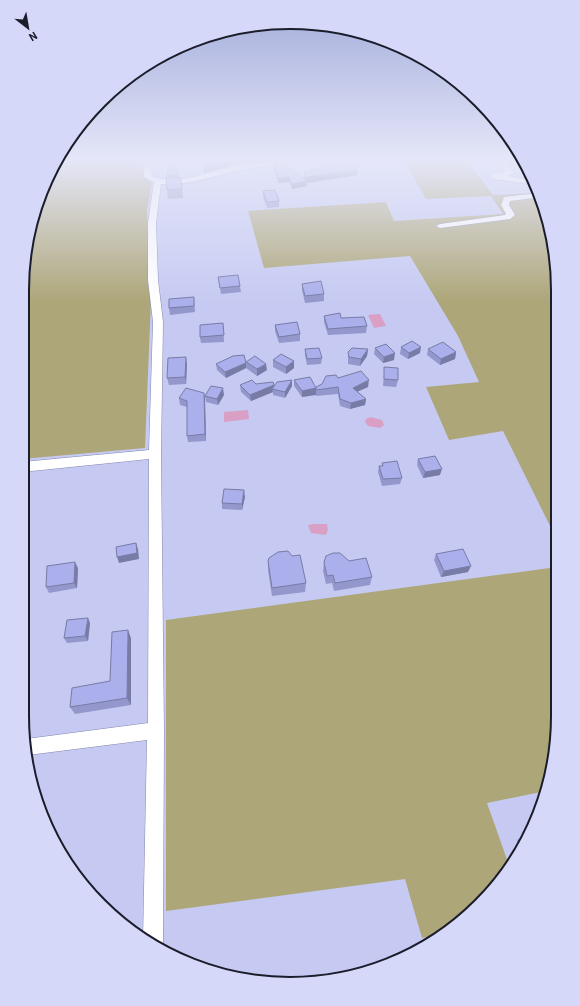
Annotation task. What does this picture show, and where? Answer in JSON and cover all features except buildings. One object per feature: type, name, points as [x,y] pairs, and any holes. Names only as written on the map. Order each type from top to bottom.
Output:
[{"type":"street","points":[[153,938],[156,730],[155,454],[158,322],[153,280],[152,223],[154,208]]},
{"type":"street","points":[[440,226],[511,215],[507,208]]},
{"type":"street","points":[[29,465],[155,454]]},
{"type":"street","points":[[31,746],[156,730]]},
{"type":"shaded area","points":[[42,208],[147,208],[151,300],[145,448],[29,458],[29,290],[31,256]]},
{"type":"shaded area","points":[[295,208],[389,208],[394,221],[503,214],[499,208],[538,208],[549,256],[551,290],[551,528],[503,431],[449,440],[426,387],[479,382],[458,336],[410,256],[264,268],[248,211]]},
{"type":"shaded area","points":[[380,314],[386,326],[374,328],[368,315]]},
{"type":"shaded area","points":[[248,410],[249,419],[224,422],[224,412]]},
{"type":"shaded area","points":[[371,417],[382,420],[384,425],[380,428],[368,426],[365,422],[366,419]]},
{"type":"shaded area","points":[[327,524],[328,530],[326,535],[311,533],[308,525]]},
{"type":"shaded area","points":[[551,568],[551,716],[549,750],[539,792],[487,803],[507,860],[497,875],[475,901],[449,923],[429,936],[422,938],[405,879],[166,911],[166,620]]}]
